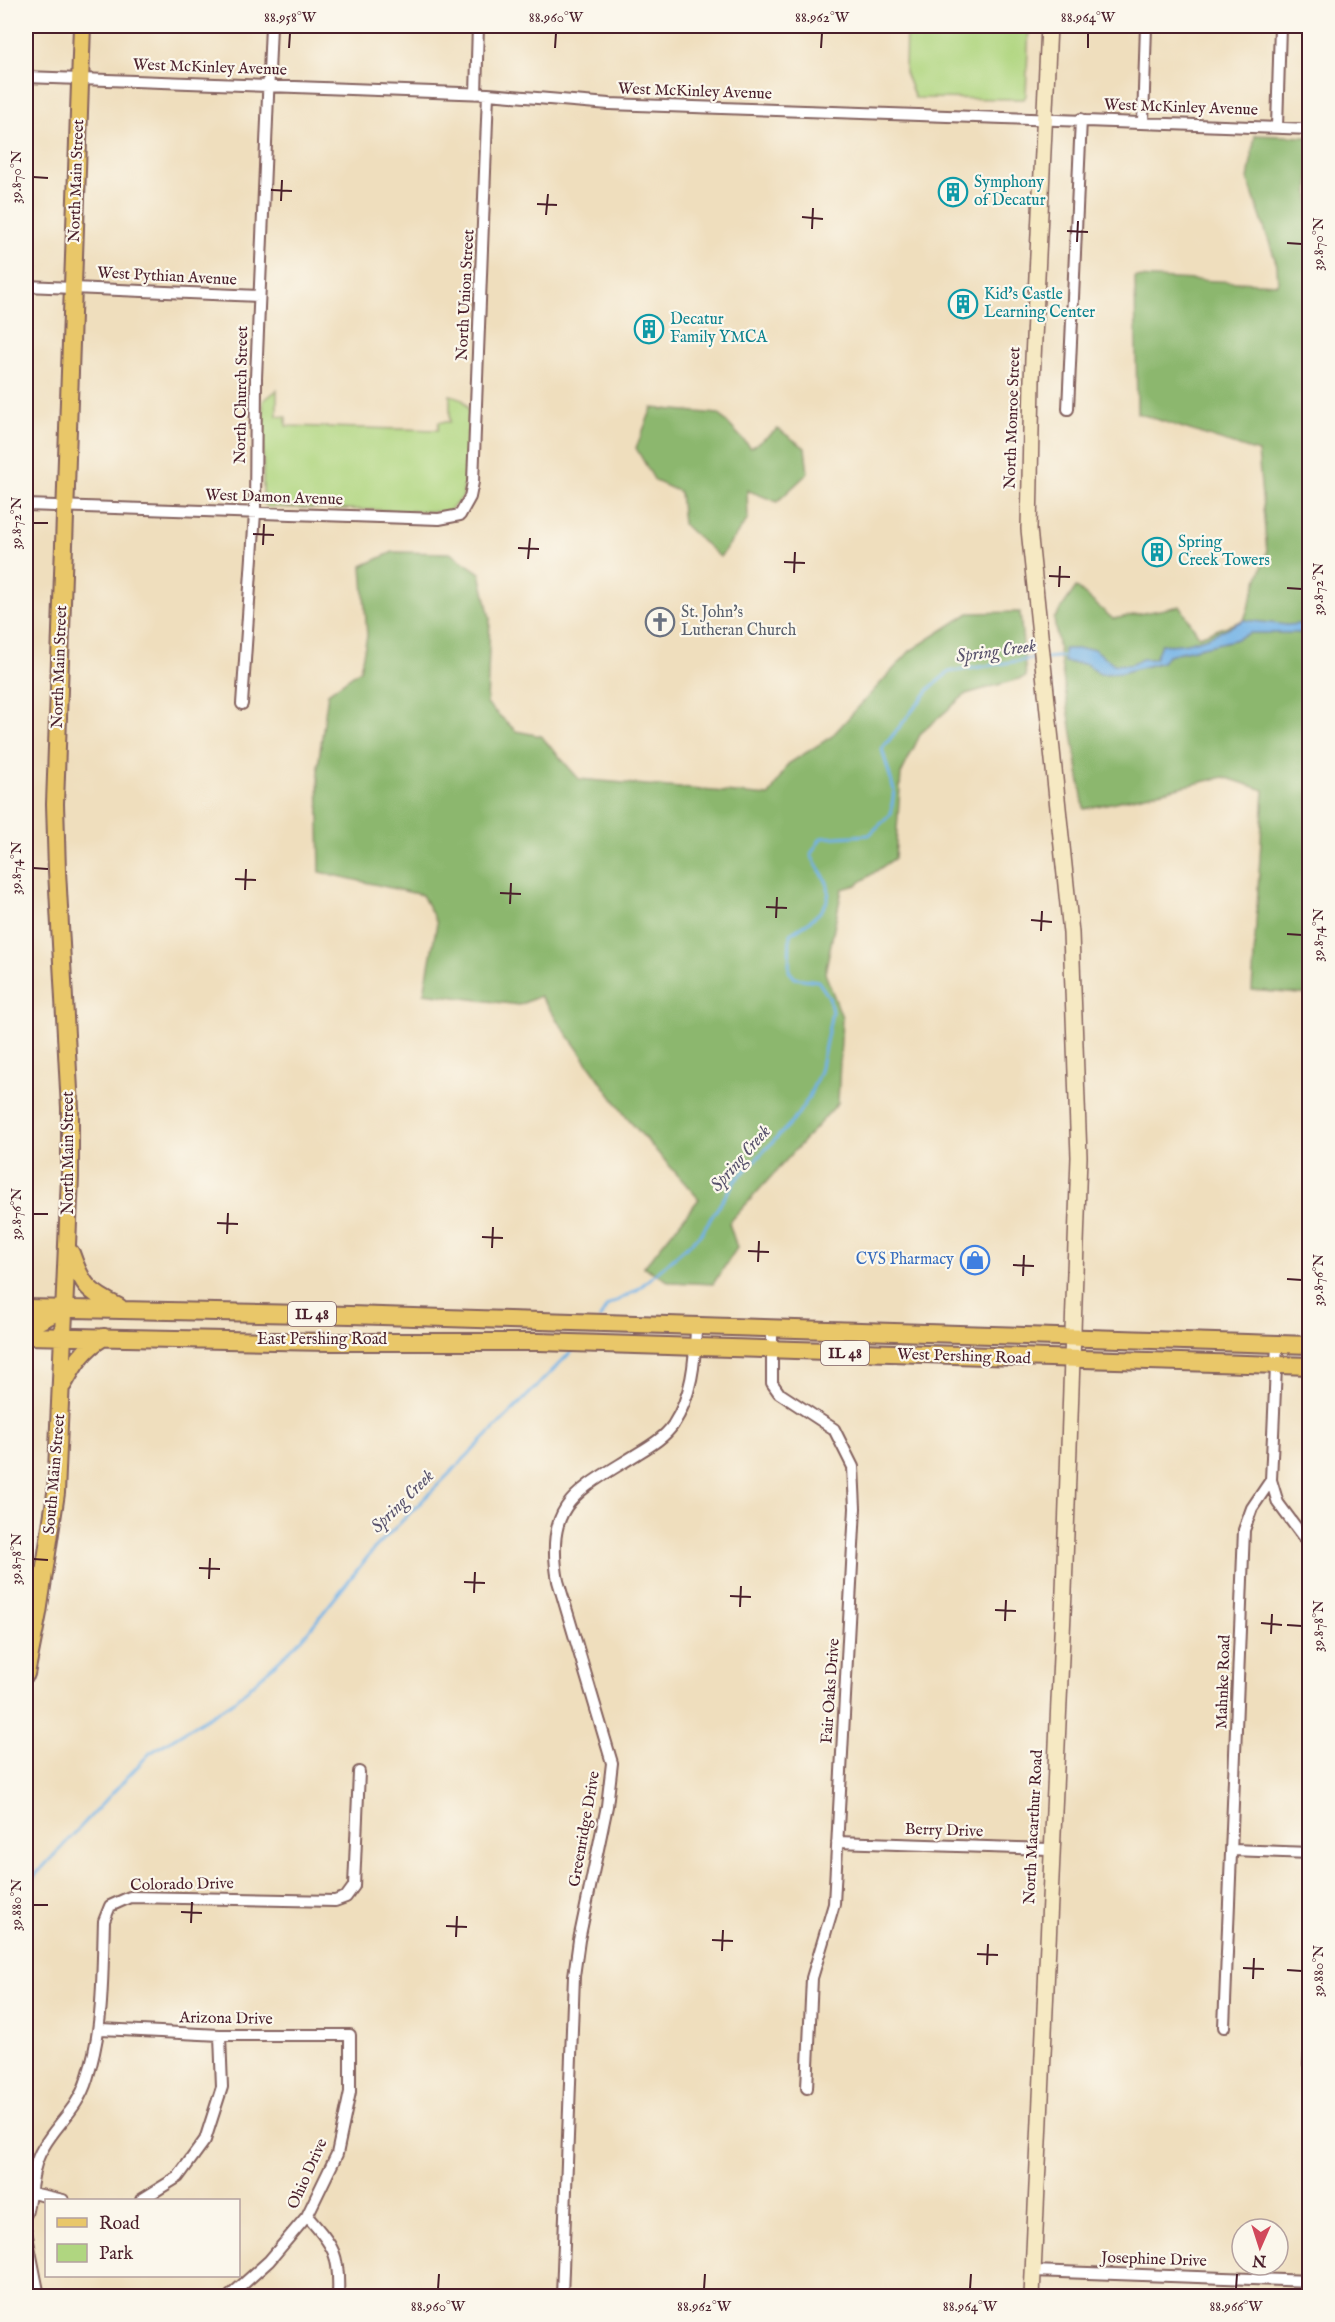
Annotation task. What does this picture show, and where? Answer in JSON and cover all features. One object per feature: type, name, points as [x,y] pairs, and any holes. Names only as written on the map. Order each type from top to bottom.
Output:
[{"type":"main road","name":"North Main Street","points":[[64,1308],[70,1108],[55,804],[82,26]]},
{"type":"main road","points":[[67,1244],[78,1277],[88,1289],[125,1310]]},
{"type":"main road","name":"IL 48","points":[[26,1308],[125,1310]]},
{"type":"main road","points":[[26,1323],[37,1322],[64,1308]]},
{"type":"main road","name":"South Main Street","points":[[26,1674],[56,1493],[64,1308]]},
{"type":"main road","name":"West Pershing Road","points":[[125,1310],[1310,1345]]},
{"type":"main road","name":"East Pershing Road","points":[[26,1336],[618,1345]]},
{"type":"main road","points":[[61,1389],[90,1344],[104,1337]]},
{"type":"main road","name":"West Pershing Road","points":[[618,1345],[1310,1366]]},
{"type":"street","name":"North Church Street","points":[[242,704],[255,513],[259,297],[271,26]]},
{"type":"street","points":[[476,94],[478,26]]},
{"type":"street","name":"North Monroe Street","points":[[1045,682],[1034,595],[1028,487],[1049,26]]},
{"type":"street","points":[[1143,122],[1146,26]]},
{"type":"street","points":[[1276,127],[1280,26]]},
{"type":"street","name":"West McKinley Avenue","points":[[26,76],[489,94],[609,104],[1046,120],[1081,119],[1310,129]]},
{"type":"street","name":"North Union Street","points":[[470,497],[489,94]]},
{"type":"street","points":[[1068,409],[1081,119]]},
{"type":"street","name":"West Pythian Avenue","points":[[26,286],[259,297]]},
{"type":"street","name":"West Damon Avenue","points":[[26,505],[439,519],[460,515],[470,497]]},
{"type":"street","name":"North Macarthur Road","points":[[1032,2296],[1050,1849],[1064,1591],[1079,1146],[1071,933],[1045,682]]},
{"type":"street","name":"Greenridge Drive","points":[[562,2296],[574,1976],[579,1940],[607,1806],[612,1763],[558,1581],[554,1558],[555,1532],[561,1511],[573,1498],[590,1483],[661,1438],[672,1426],[690,1389],[696,1328]]},
{"type":"street","name":"Fair Oaks Drive","points":[[771,1330],[772,1383],[779,1393],[834,1429],[853,1467],[855,1508],[851,1621],[834,1904],[812,1978],[807,2088]]},
{"type":"street","points":[[1277,1344],[1271,1480],[1278,1503],[1310,1546]]},
{"type":"street","name":"Mahnke Road","points":[[1224,2027],[1244,1530],[1252,1508],[1271,1480]]},
{"type":"street","name":"Colorado Drive","points":[[26,2214],[32,2193],[34,2169],[43,2148],[71,2113],[87,2080],[101,2029],[104,1921],[110,1906],[130,1897],[335,1901],[346,1898],[354,1886],[359,1772]]},
{"type":"street","name":"Berry Drive","points":[[837,1842],[1050,1849]]},
{"type":"street","points":[[1232,1850],[1310,1853]]},
{"type":"street","name":"Arizona Drive","points":[[101,2029],[220,2035],[350,2035]]},
{"type":"street","points":[[143,2199],[178,2177],[205,2140],[222,2087],[220,2035]]},
{"type":"street","name":"Ohio Drive","points":[[230,2296],[269,2261],[307,2216],[337,2154],[350,2092],[350,2035]]},
{"type":"street","points":[[1309,2064],[1310,2052]]},
{"type":"street","points":[[32,2193],[59,2199]]},
{"type":"street","points":[[307,2216],[333,2246],[339,2277],[338,2296]]},
{"type":"street","points":[[26,2231],[39,2296]]},
{"type":"street","name":"Josephine Drive","points":[[1033,2271],[1310,2281]]},
{"type":"green space","points":[[906,26],[1029,26],[1024,99],[915,98],[905,72]]},
{"type":"green space","points":[[1255,135],[1309,137],[1309,995],[1252,990],[1264,790],[1224,777],[1084,809],[1054,619],[1076,587],[1113,619],[1180,606],[1199,636],[1244,620],[1267,552],[1258,452],[1137,413],[1135,277],[1278,284],[1277,265],[1248,180]]},
{"type":"green space","points":[[277,390],[277,416],[286,417],[286,426],[438,430],[439,422],[450,422],[450,395],[460,398],[465,402],[469,412],[463,497],[448,512],[268,507],[263,503],[263,401]]},
{"type":"green space","points":[[652,408],[719,414],[751,448],[778,429],[805,448],[808,473],[777,502],[747,490],[748,519],[720,557],[683,524],[680,492],[655,481],[636,448]]},
{"type":"green space","points":[[393,552],[450,553],[480,573],[490,618],[487,704],[516,731],[541,736],[579,779],[769,796],[788,764],[831,737],[910,651],[969,613],[1020,612],[1026,677],[966,694],[921,733],[901,774],[895,858],[856,885],[842,889],[825,973],[842,1017],[838,1103],[729,1223],[737,1248],[713,1284],[670,1282],[644,1267],[699,1199],[627,1118],[540,996],[519,1005],[424,993],[437,923],[422,895],[320,872],[318,766],[328,693],[360,670],[367,636],[362,566]]},
{"type":"water","name":"Spring Creek","points":[[1244,620],[1287,625],[1309,623],[1309,633],[1250,633],[1234,640],[1168,655],[1162,662],[1121,673],[1100,674],[1086,664],[1064,662],[1064,649],[1094,649],[1114,664],[1130,665],[1142,659],[1155,659],[1161,644],[1193,642]]},
{"type":"waterway","name":"Spring Creek","points":[[1046,658],[1067,656]]},
{"type":"waterway","name":"Spring Creek","points":[[600,1318],[607,1306],[637,1290],[700,1235],[735,1181],[794,1120],[808,1099],[820,1071],[832,1012],[829,997],[818,981],[795,978],[789,971],[790,934],[818,914],[827,900],[829,892],[827,883],[811,854],[821,838],[869,835],[891,814],[894,790],[882,749],[931,687],[949,672],[1037,658]]},
{"type":"waterway","name":"Spring Creek","points":[[26,1885],[150,1753],[236,1700],[302,1639],[374,1549],[575,1348]]},
{"type":"place","name":"Symphony of Decatur","points":[[953,192]]},
{"type":"place","name":"Kid's Castle Learning Center","points":[[963,304]]},
{"type":"place","name":"Decatur Family YMCA","points":[[649,329]]},
{"type":"place","name":"Spring Creek Towers","points":[[1157,552]]},
{"type":"place","name":"St. John's Lutheran Church","points":[[660,622]]},
{"type":"place","name":"CVS Pharmacy","points":[[975,1260]]}]
